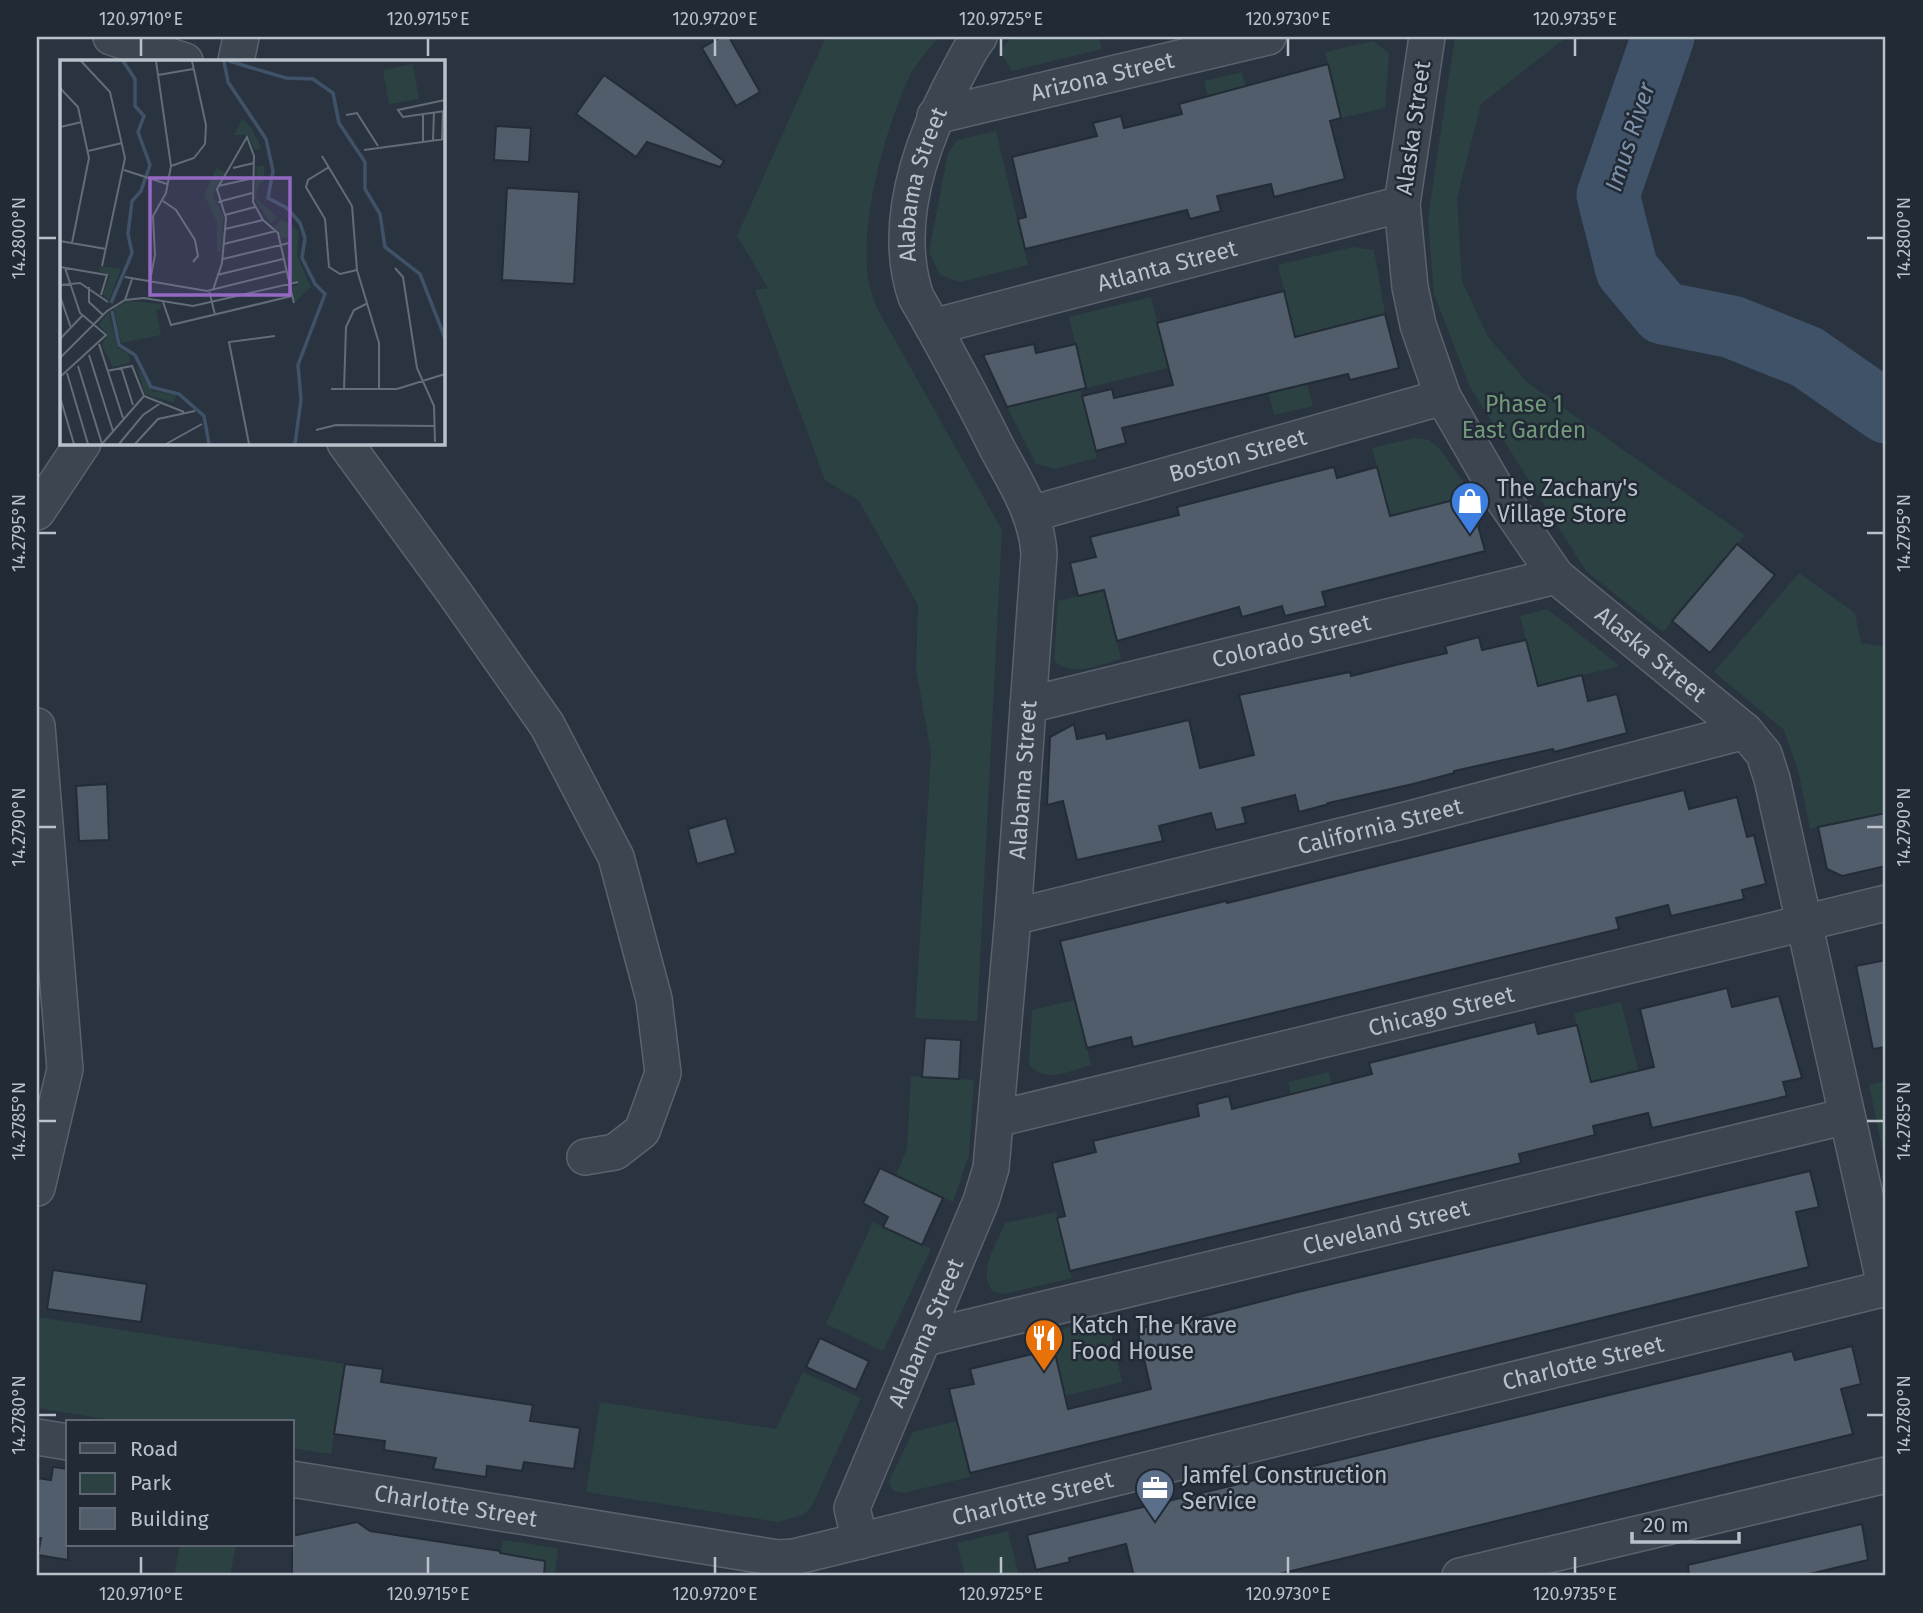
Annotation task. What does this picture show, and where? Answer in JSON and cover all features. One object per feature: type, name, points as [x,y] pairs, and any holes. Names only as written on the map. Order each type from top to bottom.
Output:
[{"type":"street","points":[[111,37],[182,60]]},
{"type":"street","points":[[236,60],[241,37]]},
{"type":"street","name":"Alabama Street","points":[[860,1541],[852,1508],[981,1201],[990,1168],[1013,917],[1039,554],[1038,535],[1031,514],[916,297],[909,276],[907,257],[910,205],[922,150],[936,117],[979,37]]},
{"type":"street","name":"Arizona Street","points":[[936,117],[1268,37]]},
{"type":"street","name":"Alaska Street","points":[[1427,37],[1402,204],[1410,287],[1418,325],[1443,397],[1495,487],[1556,576],[1745,732],[1764,754],[1772,779],[1886,1289]]},
{"type":"street","name":"Atlanta Street","points":[[933,327],[1402,204]]},
{"type":"street","name":"Boston Street","points":[[1031,514],[1443,397]]},
{"type":"street","points":[[37,512],[82,444]]},
{"type":"street","points":[[346,444],[547,725],[616,858],[654,999],[663,1073],[642,1131],[615,1152],[585,1157]]},
{"type":"street","name":"Colorado Street","points":[[1028,705],[1556,576]]},
{"type":"street","points":[[37,726],[65,1069],[37,1188]]},
{"type":"street","name":"California Street","points":[[1013,917],[1745,732]]},
{"type":"street","name":"Chicago Street","points":[[996,1119],[1886,903]]},
{"type":"street","name":"Cleveland Street","points":[[925,1338],[1847,1116]]},
{"type":"street","name":"Charlotte Street","points":[[294,1479],[815,1565],[860,1541],[1886,1289]]},
{"type":"street","points":[[37,1437],[66,1442]]},
{"type":"street","points":[[1460,1576],[1886,1475]]},
{"type":"green space","points":[[826,37],[939,37],[910,75],[892,121],[871,202],[866,255],[869,282],[877,308],[1002,530],[977,1021],[915,1018],[931,753],[916,669],[918,605],[859,501],[825,480],[755,290],[768,288],[737,236]]},
{"type":"green space","points":[[1011,37],[1099,37],[1102,49],[1012,71],[1000,51]]},
{"type":"green space","name":"Phase 1 East Garden","points":[[1455,37],[1567,37],[1481,104],[1457,198],[1462,281],[1488,337],[1528,383],[1745,535],[1663,632],[1586,571],[1470,387],[1434,294],[1428,218]]},
{"type":"green space","points":[[1373,41],[1389,53],[1385,108],[1341,118],[1325,52]]},
{"type":"green space","points":[[1242,72],[1259,138],[1221,148],[1204,81]]},
{"type":"green space","points":[[996,131],[1028,265],[960,282],[940,275],[929,252],[948,153],[957,140]]},
{"type":"green space","points":[[1353,247],[1374,250],[1385,314],[1295,337],[1313,406],[1274,415],[1256,346],[1295,336],[1278,265]]},
{"type":"green space","points":[[1151,297],[1168,368],[1086,388],[1069,317]]},
{"type":"green space","points":[[1080,389],[1097,458],[1054,469],[1036,464],[1007,407]]},
{"type":"green space","points":[[1414,438],[1429,440],[1439,448],[1473,495],[1390,516],[1372,448]]},
{"type":"green space","points":[[1799,573],[1855,613],[1861,643],[1886,647],[1886,813],[1810,829],[1799,774],[1784,730],[1714,672]]},
{"type":"green space","points":[[1104,590],[1121,659],[1086,668],[1068,669],[1061,666],[1054,660],[1058,601]]},
{"type":"green space","points":[[1547,609],[1620,666],[1538,686],[1520,616]]},
{"type":"green space","points":[[1075,1000],[1091,1065],[1050,1075],[1036,1071],[1029,1065],[1032,1010]]},
{"type":"green space","points":[[1621,1002],[1638,1070],[1591,1082],[1574,1013]]},
{"type":"green space","points":[[1329,1072],[1346,1141],[1305,1151],[1288,1082]]},
{"type":"green space","points":[[911,1076],[974,1080],[969,1154],[953,1202],[896,1176],[907,1148]]},
{"type":"green space","points":[[1886,1081],[1886,1146],[1882,1147],[1869,1085]]},
{"type":"green space","points":[[1056,1212],[1072,1278],[1004,1294],[993,1292],[987,1276],[987,1267],[1005,1223]]},
{"type":"green space","points":[[873,1222],[931,1249],[883,1351],[826,1324]]},
{"type":"green space","points":[[37,1317],[345,1364],[331,1454],[294,1448],[294,1420],[112,1420],[37,1408]]},
{"type":"green space","points":[[1107,1318],[1122,1382],[1065,1396],[1050,1332]]},
{"type":"green space","points":[[803,1372],[861,1398],[812,1506],[803,1515],[778,1522],[586,1492],[600,1402],[776,1429]]},
{"type":"green space","points":[[957,1421],[970,1477],[903,1493],[893,1490],[889,1481],[913,1432]]},
{"type":"green space","points":[[1008,1531],[1019,1576],[965,1576],[957,1543]]},
{"type":"green space","points":[[503,1540],[558,1548],[555,1576],[496,1576]]},
{"type":"green space","points":[[180,1546],[236,1546],[230,1576],[174,1576]]},
{"type":"building","points":[[721,37],[729,37],[760,92],[736,106],[702,48]]},
{"type":"building","points":[[1328,64],[1341,118],[1330,121],[1345,179],[1274,197],[1271,184],[1217,196],[1221,211],[1190,219],[1187,210],[1025,249],[1018,219],[1026,217],[1012,157],[1097,136],[1093,123],[1121,116],[1124,128],[1182,114],[1179,104]]},
{"type":"building","points":[[604,75],[724,161],[720,167],[647,142],[636,157],[576,114]]},
{"type":"building","points":[[496,126],[531,128],[529,162],[494,160]]},
{"type":"building","points":[[507,188],[579,192],[574,284],[502,280]]},
{"type":"building","points":[[1284,291],[1295,337],[1385,314],[1399,368],[1350,380],[1348,374],[1122,428],[1126,443],[1096,451],[1082,396],[1112,389],[1114,398],[1173,385],[1157,323]]},
{"type":"building","points":[[1034,344],[1036,353],[1076,344],[1086,388],[1007,407],[983,355]]},
{"type":"building","points":[[1334,467],[1337,478],[1377,467],[1390,516],[1470,496],[1485,551],[1322,592],[1326,606],[1285,616],[1282,606],[1242,617],[1239,607],[1117,641],[1104,590],[1078,596],[1070,563],[1096,557],[1090,537],[1179,515],[1177,507]]},
{"type":"building","points":[[1737,544],[1775,575],[1710,653],[1672,621]]},
{"type":"building","points":[[1479,637],[1482,650],[1526,640],[1538,686],[1582,675],[1588,701],[1617,694],[1627,733],[1554,752],[1553,749],[1454,771],[1299,812],[1295,795],[1242,808],[1246,823],[1216,830],[1211,813],[1159,826],[1163,841],[1077,860],[1063,801],[1047,805],[1050,737],[1074,724],[1077,739],[1105,733],[1107,739],[1189,720],[1200,768],[1254,755],[1239,695],[1350,672],[1351,676],[1447,653],[1445,646]]},
{"type":"building","points":[[107,784],[109,840],[79,841],[76,786]]},
{"type":"building","points":[[1684,790],[1689,809],[1737,797],[1747,837],[1754,835],[1766,884],[1742,890],[1744,899],[1671,916],[1668,905],[1616,918],[1619,929],[1133,1047],[1131,1037],[1087,1048],[1060,941],[1226,901],[1227,903]]},
{"type":"building","points":[[1886,813],[1886,866],[1842,876],[1827,869],[1818,827]]},
{"type":"building","points":[[726,818],[736,853],[697,864],[688,829]]},
{"type":"building","points":[[1886,960],[1886,1047],[1873,1049],[1856,966]]},
{"type":"building","points":[[1727,988],[1732,1007],[1779,996],[1802,1078],[1783,1082],[1787,1096],[1652,1128],[1648,1113],[1593,1126],[1595,1135],[1519,1154],[1521,1163],[1070,1271],[1057,1218],[1065,1216],[1052,1163],[1096,1152],[1093,1141],[1199,1116],[1197,1104],[1229,1096],[1232,1109],[1372,1074],[1369,1063],[1535,1022],[1538,1034],[1577,1025],[1591,1082],[1654,1067],[1640,1009]]},
{"type":"building","points":[[925,1038],[961,1040],[959,1079],[922,1077]]},
{"type":"building","points":[[880,1168],[943,1198],[922,1245],[883,1227],[888,1217],[863,1203]]},
{"type":"building","points":[[1810,1171],[1819,1207],[1796,1212],[1809,1267],[970,1473],[949,1389],[974,1384],[970,1369],[1054,1349],[1068,1409],[1151,1389],[1137,1329],[1168,1322],[1169,1325]]},
{"type":"building","points":[[53,1270],[147,1284],[141,1322],[47,1309]]},
{"type":"building","points":[[820,1338],[869,1361],[856,1390],[806,1367]]},
{"type":"building","points":[[1852,1346],[1861,1384],[1841,1389],[1853,1434],[1271,1576],[1134,1576],[1126,1544],[1069,1558],[1070,1562],[1036,1570],[1027,1535],[1792,1351],[1795,1360]]},
{"type":"building","points":[[345,1364],[383,1369],[381,1382],[533,1405],[530,1421],[580,1428],[574,1469],[524,1462],[522,1471],[487,1466],[486,1477],[433,1469],[436,1458],[384,1450],[385,1441],[334,1434]]},
{"type":"building","points":[[53,1467],[66,1469],[68,1560],[38,1555],[41,1538],[37,1538],[37,1478],[51,1480]]},
{"type":"building","points":[[357,1522],[370,1531],[500,1551],[545,1561],[544,1576],[292,1576],[294,1536]]},
{"type":"building","points":[[1862,1524],[1868,1560],[1801,1576],[1689,1576],[1688,1565]]},
{"type":"waterway","name":"Imus River","points":[[1663,37],[1608,195],[1627,270],[1663,313],[1732,327],[1807,357],[1886,412]]},
{"type":"place","name":"The Zachary's Village Store","points":[[1470,535]]},
{"type":"place","name":"Katch The Krave Food House","points":[[1044,1372]]},
{"type":"place","name":"Jamfel Construction Service","points":[[1155,1522]]}]
